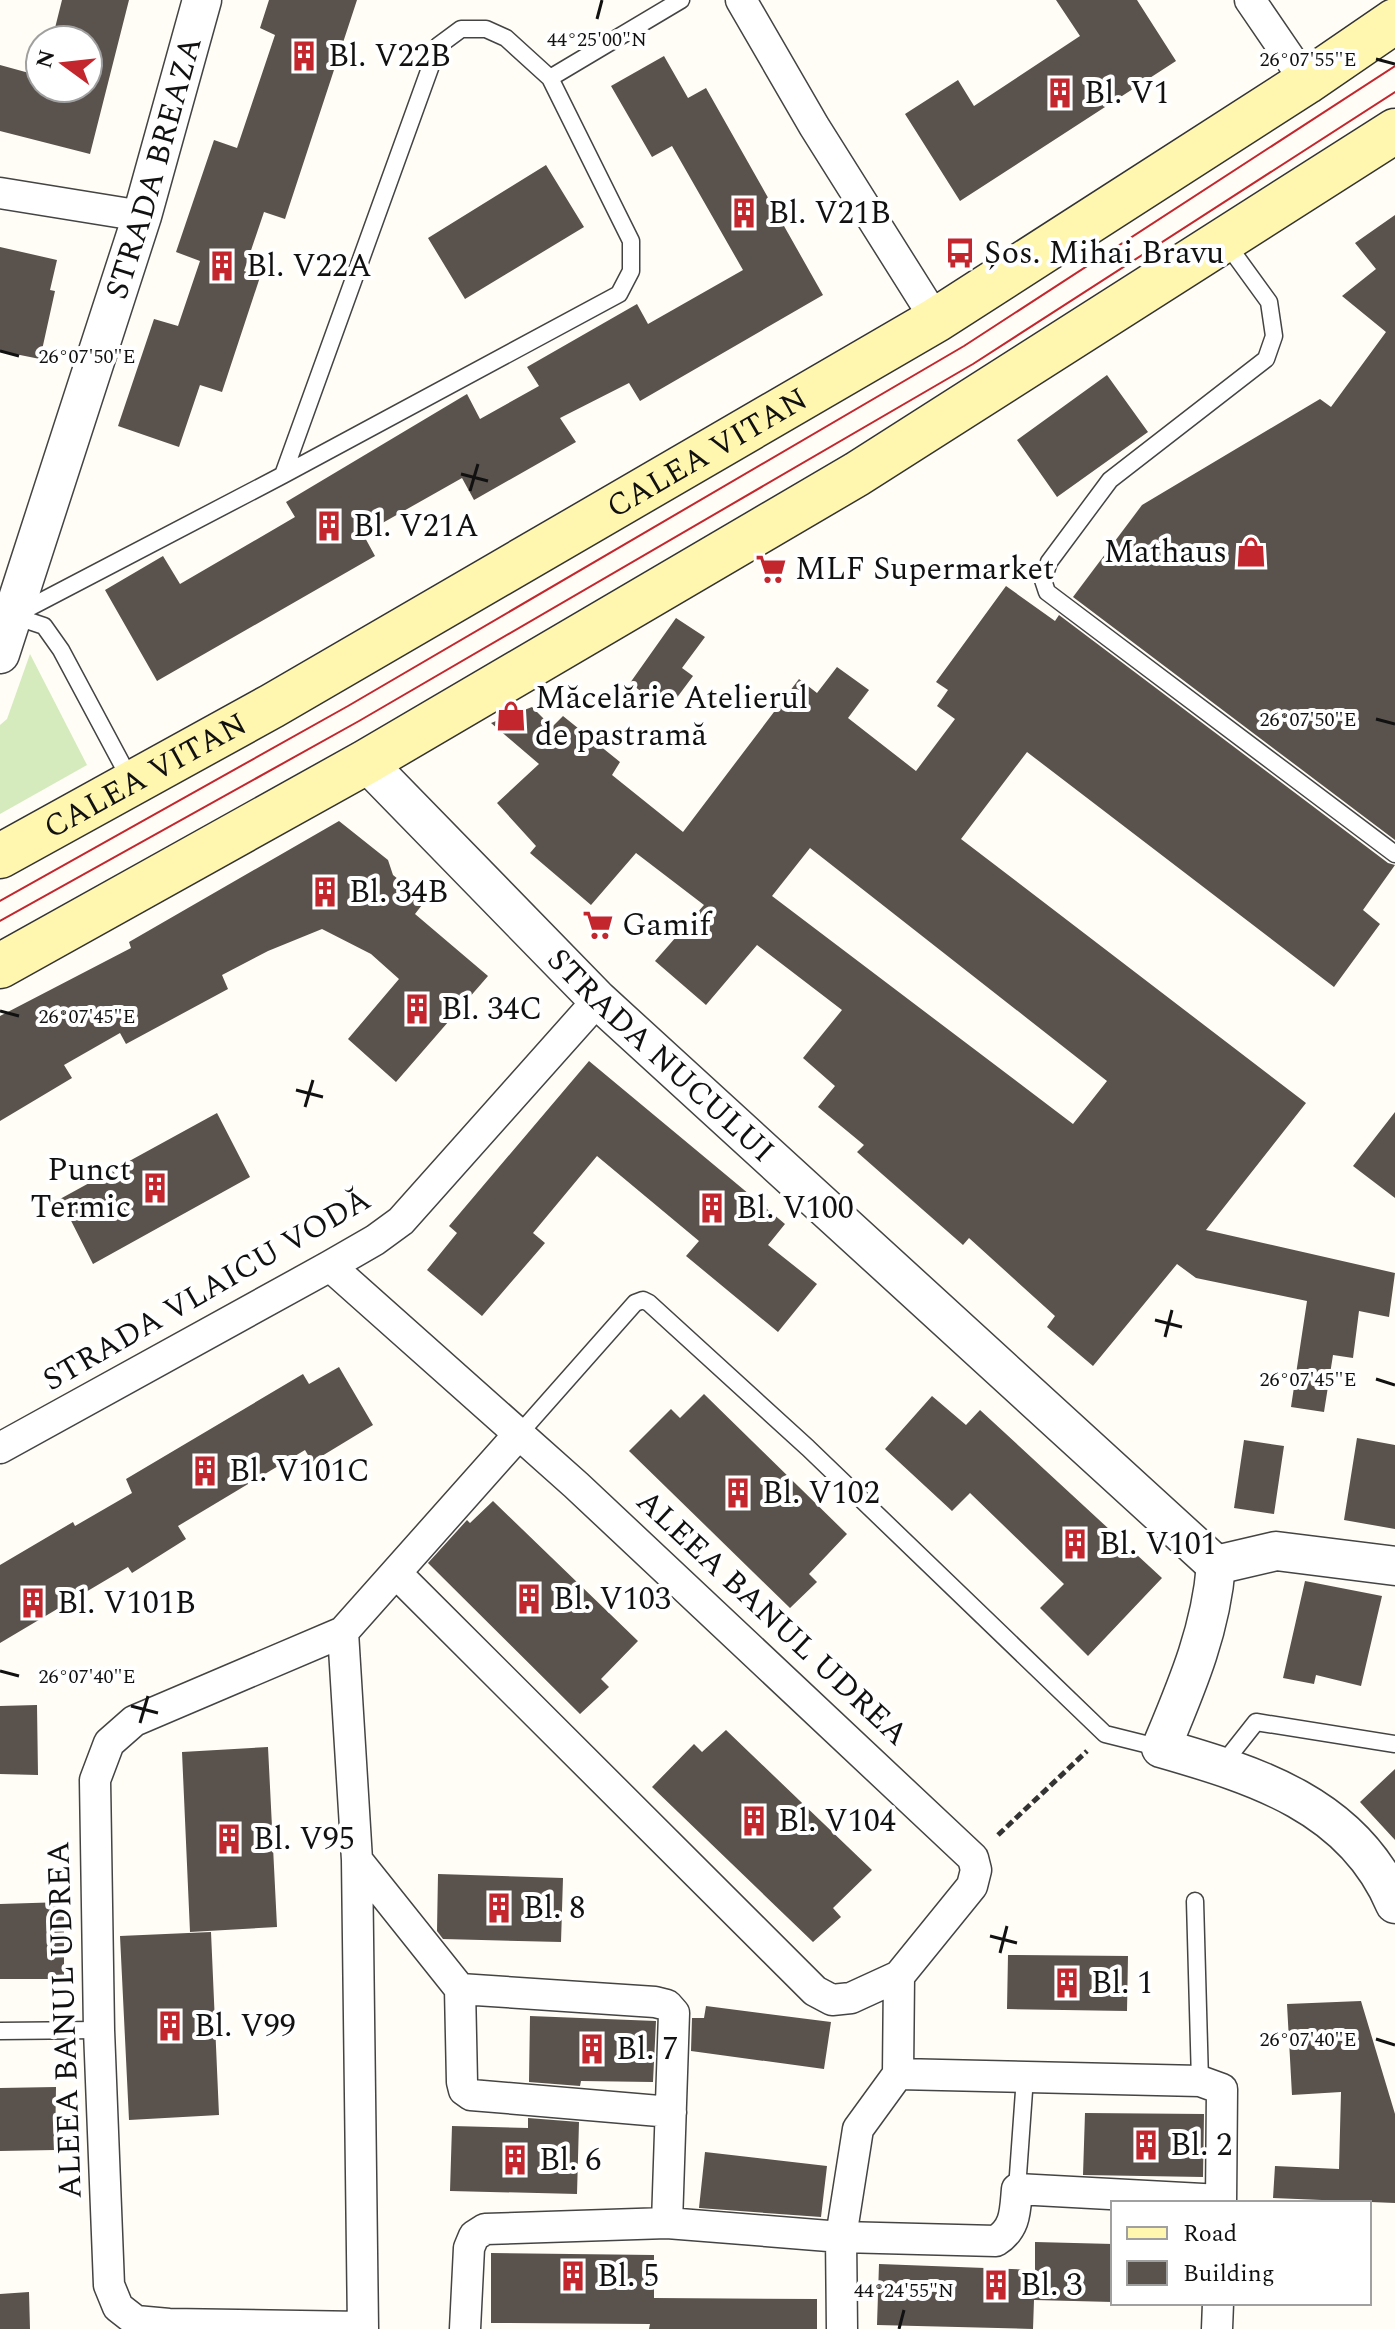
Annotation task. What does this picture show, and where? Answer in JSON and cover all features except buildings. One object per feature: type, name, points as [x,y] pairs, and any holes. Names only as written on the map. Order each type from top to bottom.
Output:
[{"type":"main road","name":"CALEA VITAN","points":[[0,856],[286,698],[936,320],[1306,82],[1395,21]]},
{"type":"main road","points":[[0,966],[366,762],[857,474],[1395,131]]},
{"type":"street","name":"STRADA BREAZA","points":[[0,654],[142,216],[202,0]]},
{"type":"street","points":[[741,0],[814,126],[936,320]]},
{"type":"street","points":[[1250,0],[1306,82]]},
{"type":"street","points":[[0,193],[142,216]]},
{"type":"street","name":"STRADA NUCULUI","points":[[366,762],[598,1000],[1216,1565]]},
{"type":"street","name":"STRADA VLAICU VODĂ","points":[[0,1448],[330,1266],[401,1221],[598,1000]]},
{"type":"street","name":"ALEEA BANUL UDREA","points":[[330,1266],[520,1433],[973,1858]]},
{"type":"street","name":"ALEEA BANUL UDREA","points":[[343,1632],[357,1860],[363,2328],[136,2321],[118,2307],[109,2285],[99,2030],[95,1780],[109,1743],[134,1721],[343,1632],[520,1433]]},
{"type":"street","points":[[1395,1566],[1276,1551],[1216,1565],[1209,1617],[1198,1656],[1161,1748],[1222,1765],[1297,1798],[1335,1824],[1368,1859],[1395,1904]]},
{"type":"street","points":[[396,1573],[815,1991],[832,2000],[851,1998],[899,1976],[972,1886],[976,1870],[973,1858]]},
{"type":"street","points":[[357,1860],[460,1989],[464,2090],[471,2095],[671,2112]]},
{"type":"street","points":[[842,2329],[841,2237],[858,2129],[898,2074],[899,1976]]},
{"type":"street","points":[[460,1989],[667,2005],[674,2013],[667,2223]]},
{"type":"street","points":[[898,2074],[1200,2081],[1222,2089],[1221,2201]]},
{"type":"street","points":[[465,2329],[469,2248],[474,2236],[485,2229],[667,2223],[841,2237],[996,2241],[1006,2235],[1014,2221],[1017,2189],[1205,2201]]},
{"type":"street","points":[[1217,2329],[1218,2305]]},
{"type":"lane","points":[[550,78],[681,0]]},
{"type":"lane","points":[[14,616],[283,475],[619,294],[631,271],[631,241],[550,78],[506,38],[486,29],[461,29],[438,46],[283,475]]},
{"type":"lane","points":[[1224,240],[1269,302],[1274,336],[1266,359],[1110,480],[1049,562],[1043,580],[1047,592],[1395,854]]},
{"type":"lane","points":[[14,616],[44,626],[61,650],[132,783]]},
{"type":"lane","points":[[520,1433],[635,1303],[643,1300],[808,1448],[1105,1734],[1161,1748]]},
{"type":"lane","points":[[1222,1765],[1256,1722],[1395,1744]]},
{"type":"lane","points":[[1195,1901],[1200,2081]]},
{"type":"lane","points":[[0,2031],[99,2030]]},
{"type":"lane","points":[[1017,2189],[1025,2077]]},
{"type":"path","points":[[973,1858],[1105,1734]]},
{"type":"green space","points":[[30,654],[87,765],[0,814],[0,725],[7,719]]},
{"type":"tram line","points":[[0,901],[348,706],[964,346],[1395,66]]},
{"type":"tram line","points":[[0,921],[359,721],[973,364],[1395,92]]},
{"type":"place","name":"Bl. V22B","points":[[304,56]]},
{"type":"place","name":"Bl. V1","points":[[1060,93]]},
{"type":"place","name":"Bl. V21B","points":[[744,213]]},
{"type":"place","name":"Șos. Mihai Bravu","points":[[960,253]]},
{"type":"place","name":"Bl. V22A","points":[[222,266]]},
{"type":"place","name":"Bl. V21A","points":[[329,526]]},
{"type":"place","name":"Mathaus","points":[[1251,552]]},
{"type":"place","name":"MLF Supermarket","points":[[771,569]]},
{"type":"place","name":"Măcelărie Atelierul de pastramă","points":[[511,716]]},
{"type":"place","name":"Bl. 34B","points":[[325,892]]},
{"type":"place","name":"Gamif","points":[[598,925]]},
{"type":"place","name":"Bl. 34C","points":[[417,1009]]},
{"type":"place","name":"Punct Termic","points":[[155,1188]]},
{"type":"place","name":"Bl. V100","points":[[712,1208]]},
{"type":"place","name":"Bl. V101C","points":[[205,1471]]},
{"type":"place","name":"Bl. V102","points":[[738,1493]]},
{"type":"place","name":"Bl. V101","points":[[1075,1544]]},
{"type":"place","name":"Bl. V103","points":[[529,1599]]},
{"type":"place","name":"Bl. V101B","points":[[33,1603]]},
{"type":"place","name":"Bl. V104","points":[[754,1821]]},
{"type":"place","name":"Bl. V95","points":[[229,1839]]},
{"type":"place","name":"Bl. 8","points":[[499,1908]]},
{"type":"place","name":"Bl. 1","points":[[1067,1983]]},
{"type":"place","name":"Bl. V99","points":[[170,2026]]},
{"type":"place","name":"Bl. 7","points":[[592,2049]]},
{"type":"place","name":"Bl. 2","points":[[1146,2145]]},
{"type":"place","name":"Bl. 6","points":[[515,2160]]},
{"type":"place","name":"Bl. 5","points":[[573,2276]]},
{"type":"place","name":"Bl. 3","points":[[996,2285]]}]
